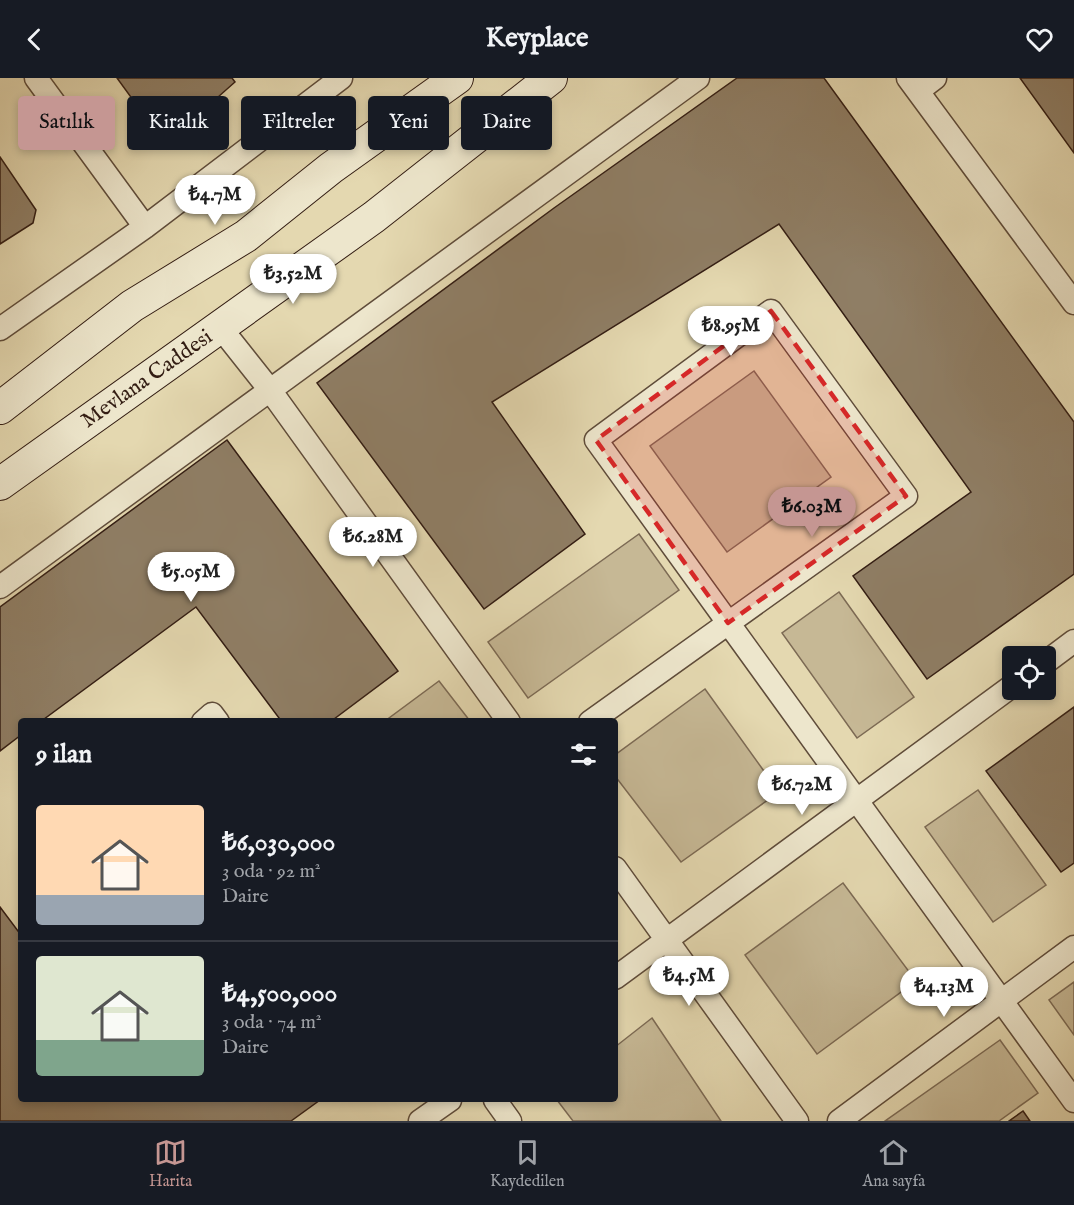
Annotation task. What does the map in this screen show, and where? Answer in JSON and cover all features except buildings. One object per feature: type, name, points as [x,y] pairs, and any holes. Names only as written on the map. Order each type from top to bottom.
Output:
[{"type":"main road","points":[[0,408],[132,306],[246,236],[331,168],[457,78]]},
{"type":"main road","name":"Mevlana Caddesi","points":[[0,484],[374,217],[551,78]]},
{"type":"street","points":[[36,78],[145,227]]},
{"type":"street","points":[[0,329],[145,227],[341,78]]},
{"type":"street","points":[[0,587],[698,78]]},
{"type":"street","points":[[920,82],[1074,303]]},
{"type":"street","points":[[596,718],[728,623],[906,496],[771,312],[596,440],[728,623],[1002,1000],[1074,1101]]},
{"type":"street","points":[[220,327],[270,390],[506,718]]},
{"type":"street","points":[[1056,654],[1074,641]]},
{"type":"street","points":[[618,976],[1002,693]]},
{"type":"street","points":[[618,872],[797,1121]]},
{"type":"street","points":[[839,1121],[1074,947]]},
{"type":"street","points":[[420,1121],[447,1102]]},
{"type":"street","points":[[496,1102],[510,1121]]},
{"type":"highlighted area","points":[[771,311],[906,496],[728,623],[596,440]]},
{"type":"shaded area","points":[[754,371],[831,477],[727,552],[650,446]]},
{"type":"shaded area","points":[[639,534],[679,590],[528,698],[488,642]]},
{"type":"shaded area","points":[[839,592],[914,697],[857,738],[782,633]]},
{"type":"shaded area","points":[[439,681],[468,718],[389,718]]},
{"type":"shaded area","points":[[705,689],[779,792],[681,862],[618,780],[618,753]]},
{"type":"shaded area","points":[[978,790],[1046,885],[993,922],[925,827]]},
{"type":"shaded area","points":[[843,883],[916,981],[817,1054],[745,955]]},
{"type":"shaded area","points":[[1074,982],[1074,1035],[1049,1000]]},
{"type":"shaded area","points":[[652,1018],[721,1121],[573,1121],[559,1102],[618,1102],[618,1045]]},
{"type":"shaded area","points":[[1000,1040],[1038,1093],[999,1121],[885,1121]]}]
